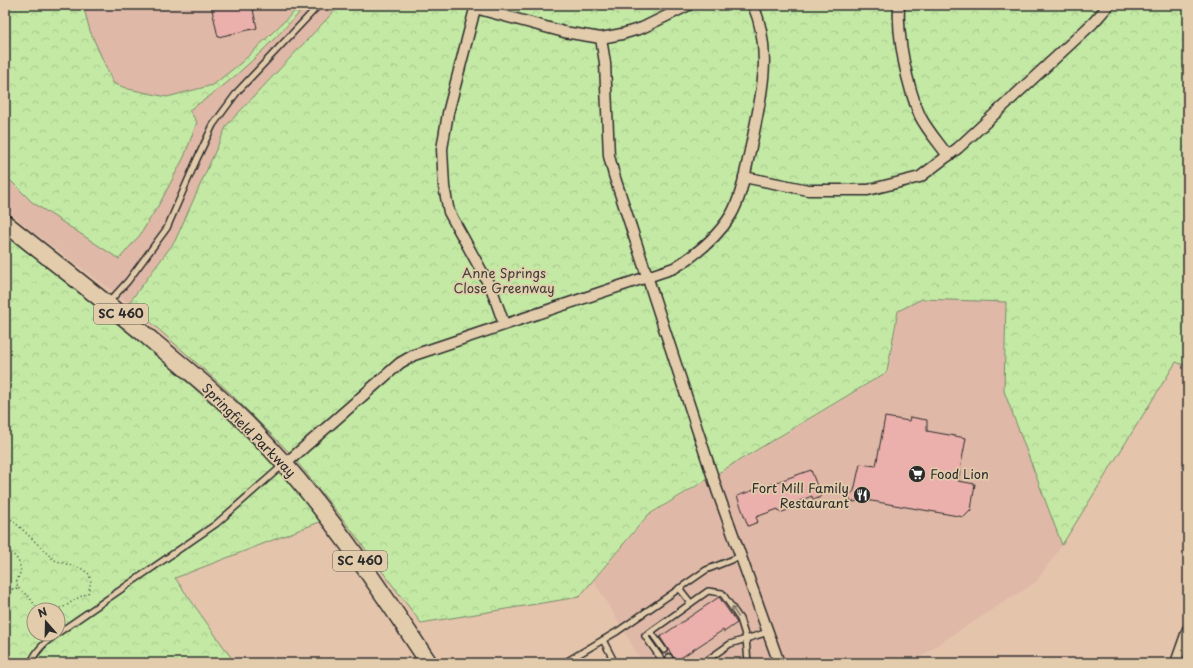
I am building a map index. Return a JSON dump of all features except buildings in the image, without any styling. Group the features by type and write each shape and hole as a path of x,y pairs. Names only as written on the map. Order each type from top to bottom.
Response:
{"main road":[{"name":"Springfield Parkway","path":"5,223 107,303 197,377 236,412 268,445 301,483 335,526 429,663"}],"street":[{"path":"504,324 492,290 449,212 444,187 442,149 448,113 476,7 564,32 602,38 642,28 689,5"},
{"path":"284,465 400,363 414,355 674,268 693,257 713,239 731,214 741,191 764,78 764,53 761,30 753,5"},
{"path":"899,5 898,21 908,80 920,116 948,156"},
{"path":"744,177 808,190 868,190 920,177 958,148 1093,22 1109,5"},
{"path":"602,38 606,63 609,156 618,188 717,490 779,663"},
{"path":"1176,663 1188,629"}],"lane":[{"path":"107,303 128,281 167,228 213,125 238,91 319,5"},
{"path":"66,628 216,524 284,465"},
{"path":"564,663 618,631 710,567 741,556"},
{"path":"679,588 691,603"},
{"path":"664,663 645,636 708,591 722,593 740,619 746,638 748,663"},
{"path":"651,632 664,650"},
{"path":"702,663 730,644 768,632"},
{"path":"603,640 615,663"},
{"path":"31,663 35,653 45,642"},
{"path":"669,657 672,663"}],"path":[{"path":"5,514 54,560 82,569 89,574 91,582 88,593 66,606"},
{"path":"5,547 16,557 20,565 20,576 17,583 18,588 32,602"},
{"path":"5,585 12,589 18,588"},
{"path":"5,647 14,663"}],"shaded area":[{"path":"5,5 340,5 227,125 175,241 129,303 33,232 5,208"},
{"path":"922,299 1005,302 1004,391 1062,545 1036,582 940,643 913,663 643,663 594,581 649,516 889,372 899,311"}],"green space":[{"path":"5,5 83,5 90,31 113,83 128,89 167,97 213,85 242,62 301,5 307,5 266,48 237,74 206,99 189,110 197,122 184,157 161,201 140,235 119,259 32,202 5,175"},
{"name":"Anne Springs Close Greenway","path":"340,5 1188,5 1188,367 1176,362 1062,545 1004,391 1006,302 922,299 898,311 887,372 648,515 579,597 421,623 339,514 288,451 228,391 129,303 175,241 227,125"},
{"path":"5,233 154,353 218,409 272,463 322,521 175,578 235,663 5,663"}],"place":[{"name":"Food Lion","path":"917,474"},
{"name":"Fort Mill Family Restaurant","path":"862,495"}]}
